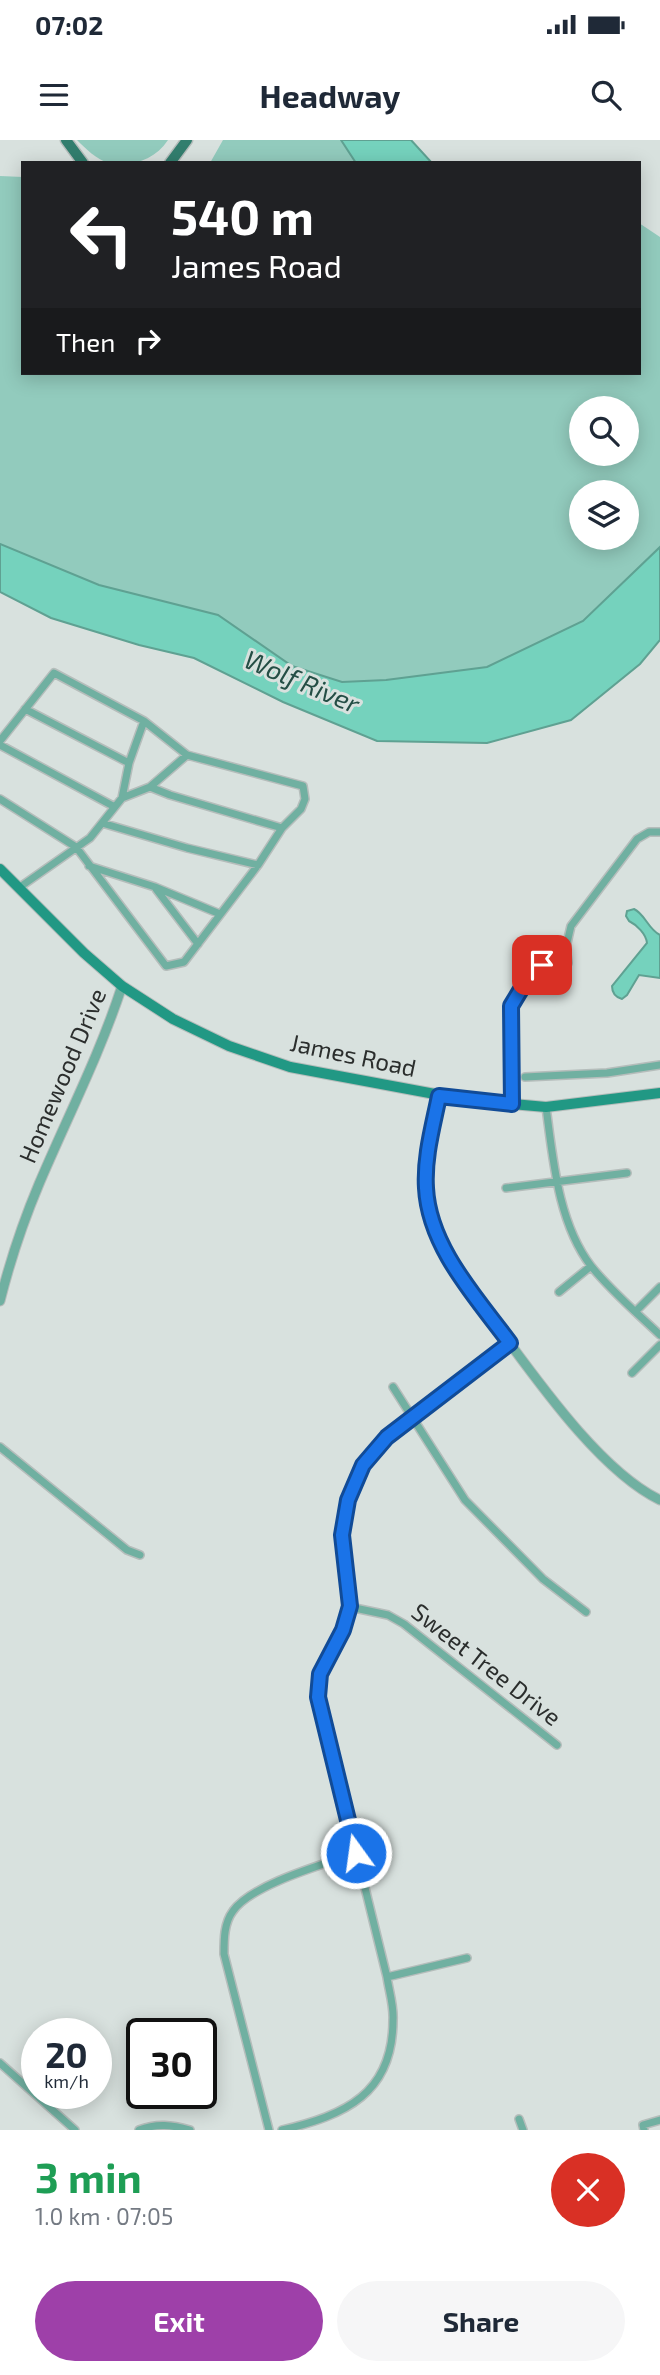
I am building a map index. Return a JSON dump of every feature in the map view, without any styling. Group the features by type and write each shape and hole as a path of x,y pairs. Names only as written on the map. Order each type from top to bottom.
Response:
{"main road":[{"path":"66,140 82,161"},
{"path":"171,161 187,140"},
{"name":"James Road","path":"0,869 84,953 122,986 173,1019 229,1046 290,1067 439,1096"},
{"path":"439,1096 545,1107 660,1093"}],"street":[{"path":"0,799 76,847 166,966 184,962 305,799 303,786 187,755 144,721 54,673 0,743 113,807"},
{"path":"25,709 129,763"},
{"path":"122,798 129,763 144,721"},
{"path":"20,887 90,838 122,798 150,787 187,755"},
{"path":"150,787 282,828"},
{"path":"102,823 258,865"},
{"path":"512,1104 511,1006 523,986 542,965 563,973 568,963 566,947 571,926 636,839 649,832 660,832"},
{"path":"89,866 155,887 220,914"},
{"path":"155,887 198,944"},
{"name":"Homewood Drive","path":"0,1301 10,1262 37,1187 110,1025 122,986"},
{"path":"525,1077 607,1073 660,1065"},
{"name":"James Road","path":"439,1096 425,1185 430,1217 440,1241 455,1267 537,1381 585,1437 622,1474 660,1500"},
{"path":"545,1107 556,1182 575,1238 591,1266 660,1335"},
{"path":"506,1188 627,1173"},
{"path":"559,1292 591,1266"},
{"path":"636,1311 660,1287"},
{"path":"282,2130 317,2122 342,2112 367,2094 383,2069 392,2044 394,2017 387,1977 318,1697 320,1674 343,1630 350,1606 342,1535 348,1500 363,1465 387,1437 510,1343"},
{"path":"632,1373 660,1345"},
{"path":"393,1387 465,1500 543,1579 586,1612"},
{"path":"0,1447 127,1550 140,1555"},
{"name":"Sweet Tree Drive","path":"350,1606 388,1615 404,1624 557,1745"},
{"path":"269,2130 224,1954 225,1932 233,1912 245,1900 283,1878 356,1853"},
{"path":"387,1977 467,1958"},
{"path":"0,2063 75,2130"},
{"path":"519,2119 523,2130"},
{"path":"644,2127 660,2120"},
{"path":"139,2130 150,2125 171,2124 190,2130"}],"shaded area":[{"path":"77,140 168,140 157,153 139,161 104,161"},
{"path":"223,140 341,140 355,161 211,161"},
{"path":"0,176 21,177 21,375 641,375 641,224 660,237 660,547 583,621 487,667 386,680 342,682 292,666 218,615 99,585 0,544"}],"water":[{"path":"341,140 411,140 430,161 355,161"},
{"name":"Wolf River","path":"0,544 99,585 218,615 292,666 342,682 386,680 487,667 583,621 660,547 660,640 640,664 571,720 487,743 377,741 283,702 194,658 139,645 51,618 0,592"},
{"path":"634,909 660,935 660,978 639,975 622,999 614,994 612,986 647,943 643,933 626,916 627,911"}],"route":[{"path":"356,1853 318,1697 320,1674 343,1630 350,1606 342,1535 348,1500 363,1465 387,1437 510,1343 455,1267 440,1241 430,1217 425,1185 439,1096 512,1104 511,1006 523,986 542,965"}]}
